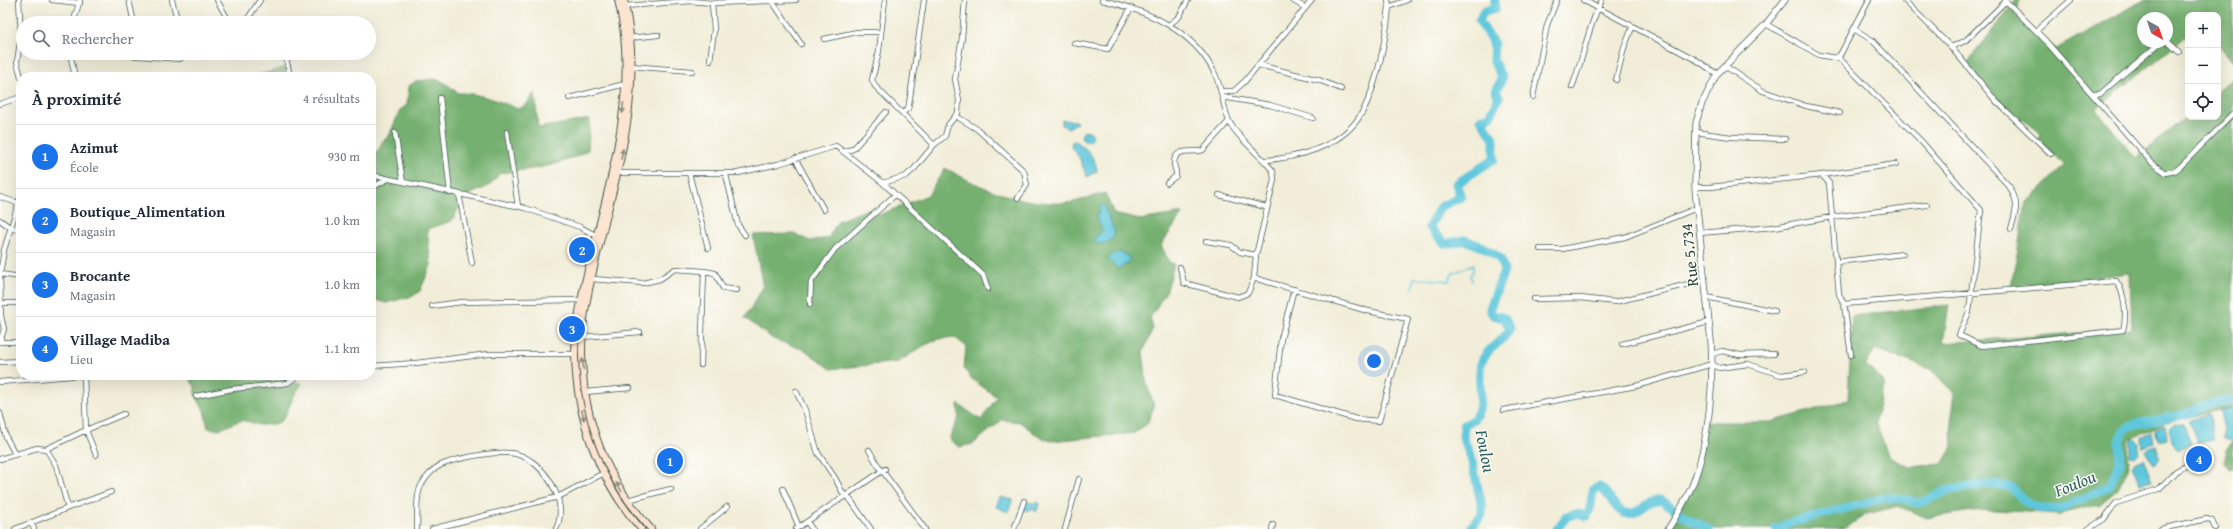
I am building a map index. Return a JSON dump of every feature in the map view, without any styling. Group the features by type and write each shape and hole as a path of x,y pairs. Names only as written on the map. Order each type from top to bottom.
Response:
{"main road":[{"path":"618,0 629,66 625,84 622,124 581,300 575,354 578,394 589,441 604,473 628,513 641,529"},
{"path":"625,3 630,38 628,125 619,173 587,300 582,351 585,392 596,439 609,470 627,500 651,529"}],"street":[{"path":"19,0 20,16"},
{"path":"52,0 80,2 75,16"},
{"path":"129,0 132,16"},
{"path":"172,0 176,16"},
{"path":"217,0 226,16"},
{"path":"250,16 260,0"},
{"path":"625,3 691,1 712,3 796,0"},
{"path":"885,0 872,80 875,86 934,145"},
{"path":"902,113 908,109 909,104 924,0"},
{"path":"884,183 906,176 934,145 945,136 948,125 956,116 960,104 955,79 962,38 966,0"},
{"path":"1102,0 1131,8 1170,24 1193,42 1202,52 1216,76 1229,122 1247,143 1265,160 1274,175 1256,255 1254,278 1248,293 1238,297 1184,282 1180,267"},
{"path":"1170,24 1178,17 1188,0"},
{"path":"1292,0 1304,8"},
{"path":"1221,91 1234,90 1259,65 1312,0"},
{"path":"1265,160 1299,156 1344,134 1355,122 1367,101 1381,55 1389,7 1388,0"},
{"path":"1389,7 1407,0"},
{"path":"1533,97 1547,25 1557,0"},
{"path":"1582,0 1632,28 1698,61 1717,74"},
{"path":"1572,87 1578,71 1589,28 1602,0"},
{"name":"Rue 5.734","path":"1669,528 1684,504 1696,477 1702,447 1712,364 1695,186 1695,132 1702,103 1717,74 1766,24 1785,0"},
{"path":"1766,24 1819,55 1832,59 1838,57 1869,0"},
{"path":"1904,0 1951,47 1996,101 2051,154"},
{"path":"1951,47 1965,41 2006,0 2036,31 2151,162 2165,173 2174,171 2180,166 2233,114"},
{"path":"2036,31 2071,0"},
{"path":"772,1 801,44"},
{"path":"710,61 714,30 712,3"},
{"path":"1074,43 1108,49 1131,8"},
{"path":"1616,80 1624,48 1632,28"},
{"path":"1854,29 1872,40 2009,186 2016,197 2017,205 2011,229"},
{"path":"824,39 857,32 881,32"},
{"path":"630,38 658,35"},
{"path":"2173,47 2178,52"},
{"path":"2092,94 2100,94 2154,48"},
{"path":"1838,57 1917,137 1981,210 1972,292 1969,312 1959,335 1982,346 2123,330 2126,322 2120,286 2116,281 1972,292 1844,304"},
{"path":"17,60 20,72"},
{"path":"71,60 74,72"},
{"path":"286,60 289,72"},
{"path":"1259,65 1319,80 1341,89"},
{"path":"629,66 692,71"},
{"path":"1725,66 1763,90 1806,106 1840,113"},
{"path":"569,98 625,84"},
{"path":"1222,97 1270,105 1313,118"},
{"path":"440,98 450,193"},
{"path":"0,104 16,99"},
{"path":"845,151 853,149 886,112"},
{"path":"956,116 977,129 1024,171 1027,185 1018,198"},
{"path":"1167,183 1176,176 1174,163 1179,153 1182,151 1203,150 1229,122"},
{"path":"507,132 518,206"},
{"path":"1695,132 1731,137 1785,139"},
{"path":"395,133 403,182"},
{"path":"619,173 708,172 726,174 750,171 836,146 845,151 884,183 895,195 983,275 988,289"},
{"path":"795,158 824,210"},
{"path":"1695,186 1710,187 1822,175 1896,164"},
{"path":"689,173 708,248"},
{"path":"726,174 738,225 745,235"},
{"path":"1822,175 1829,183 1839,294 1844,304 1851,355"},
{"path":"376,176 450,193 518,206 580,227 597,236"},
{"path":"376,185 388,179"},
{"path":"459,194 472,262"},
{"path":"810,304 811,282 835,249 895,195"},
{"path":"1220,195 1266,207"},
{"path":"0,197 16,202"},
{"path":"1700,233 1774,227 1832,217 1928,206"},
{"path":"1540,249 1562,249 1626,237 1697,208"},
{"path":"16,214 4,250 0,274 2,329 0,342 16,342"},
{"path":"0,220 11,228 16,230"},
{"path":"1206,241 1231,245 1240,252 1256,255"},
{"path":"1836,262 1903,254"},
{"path":"592,279 643,283 660,279 675,269 704,271 715,273 723,288 737,290"},
{"path":"701,365 704,271"},
{"path":"0,274 16,276"},
{"path":"1254,278 1294,289 1368,311 1408,319 1379,421 1356,419 1275,395 1281,339 1294,289"},
{"path":"1534,299 1580,298 1615,302 1705,280"},
{"path":"1706,297 1775,311"},
{"path":"432,306 462,302 581,300"},
{"path":"1,303 16,303"},
{"path":"1622,344 1709,322"},
{"path":"583,337 640,332"},
{"path":"1712,354 1722,351 1740,354 1774,354"},
{"path":"376,366 416,363 489,354 575,354"},
{"path":"0,362 16,361"},
{"path":"1503,410 1636,386 1712,364 1719,368 1748,364 1781,375 1805,372"},
{"path":"0,382 24,380"},
{"path":"84,380 86,430 96,455"},
{"path":"196,396 232,389 288,383 291,380"},
{"path":"585,392 630,388"},
{"path":"796,391 805,410 818,453 846,496 872,529"},
{"path":"0,414 6,437 15,454"},
{"path":"0,459 37,448 46,449 124,414"},
{"path":"46,449 56,465 68,508"},
{"path":"869,450 925,529"},
{"path":"418,529 421,485 440,465 459,459 504,454 516,454 537,467 547,477 558,497 559,513 556,529"},
{"path":"2088,529 2104,518 2116,504 2160,488 2176,471 2186,466"},
{"path":"783,489 798,528 884,471"},
{"path":"432,529 558,497 604,473"},
{"path":"1065,529 1079,480"},
{"path":"627,500 671,489"},
{"path":"15,529 111,492"},
{"path":"1014,529 1024,501"},
{"path":"700,529 727,507"},
{"path":"2160,529 2207,519 2212,521 2215,528"},
{"path":"807,522 812,529"},
{"path":"31,523 34,529"}],"green space":[{"path":"2016,0 2020,0 2015,15 2056,49 2144,0 2233,1 2233,62 2221,48 2221,12 2185,12 2185,36 2173,46 2173,12 2137,12 2137,48 2171,48 2096,109 2136,158 2185,117 2185,120 2221,120 2221,88 2233,78 2233,407 2167,422 2128,440 2127,449 2129,460 2126,473 2118,489 2099,505 2059,514 1995,510 1971,511 1927,518 1898,506 1867,514 1843,529 1674,529 1670,526 1690,490 1707,422 1771,422 1848,400 1852,316 1949,305 1943,343 2132,329 2130,273 2011,287 2026,203 2065,165 2038,140 2041,134 1991,95 1967,63","holes":["1875,349 1930,369 1954,393 1951,416 1953,446 1942,464 1910,467 1889,457 1875,422 1884,383 1866,365"]},
{"path":"291,66 290,72 269,72"},
{"path":"435,79 444,82 458,93 480,96 518,109 526,105 535,92 538,128 590,119 588,150 556,164 500,173 489,186 464,197 452,221 427,229 431,265 420,291 413,296 386,303 376,300 376,153 379,150 382,142 389,136 400,110 407,105 409,86 416,81"},
{"path":"945,168 973,183 1018,198 1050,203 1066,203 1105,193 1114,214 1140,220 1183,213 1161,245 1169,262 1174,264 1167,290 1150,318 1153,328 1143,352 1147,385 1154,406 1147,424 1134,433 1051,441 1038,436 1020,422 1002,420 973,444 959,447 949,439 959,417 958,404 981,420 997,397 973,380 964,369 966,346 954,337 939,339 925,345 898,362 831,369 805,350 773,339 745,318 763,287 753,235 794,234 810,241 828,238 838,221 868,209 879,215 928,195"},
{"path":"190,380 294,380 302,384 293,397 282,421 274,424 261,425 242,421 221,429 208,428 204,410 195,395 195,386"},
{"path":"2233,440 2233,468 2230,468 2224,463 2227,450"}],"water":[{"path":"1062,120 1076,121 1077,123 1068,128 1062,125"},
{"path":"1087,130 1091,132 1093,136 1091,140 1087,142 1083,140 1081,136 1083,132"},
{"path":"1074,141 1083,146 1090,153 1095,162 1097,171 1087,177 1079,157 1071,147 1072,142"},
{"path":"1103,204 1114,229 1114,237 1106,243 1096,244 1094,239 1103,230 1096,218 1101,205"},
{"path":"1120,252 1129,257 1129,262 1118,269 1108,258 1112,254"},
{"path":"2233,408 2233,436 2230,441 2223,437 2224,428 2220,410"},
{"path":"2209,414 2214,440 2198,443 2188,421"},
{"path":"2175,424 2184,425 2191,443 2178,450 2174,447 2169,429"},
{"path":"2165,425 2167,438 2158,440 2155,429"},
{"path":"2152,431 2154,443 2143,447 2142,437"},
{"path":"2134,437 2139,442 2138,452 2134,457 2130,455 2130,441"},
{"path":"2156,445 2161,460 2154,465 2145,451"},
{"path":"2143,459 2152,480 2141,483 2132,466 2134,463"},
{"path":"1000,497 1013,500 1008,512 996,507"},
{"path":"1024,502 1040,503 1036,512 1033,509 1021,511"}],"waterway":[{"name":"Foulou","path":"1473,529 1472,526 1482,515 1482,506 1471,458 1463,437 1464,425 1472,421 1477,415 1480,399 1480,372 1483,358 1507,334 1510,329 1505,319 1492,314 1490,308 1504,271 1500,258 1485,248 1465,240 1445,244 1429,227 1440,207 1461,197 1456,184 1494,159 1494,139 1481,119 1490,116 1499,97 1496,91 1502,78 1493,60 1494,44 1479,21 1484,11 1495,9 1495,0"},
{"path":"1413,288 1414,278 1449,281 1452,274 1473,264 1473,272 1470,275 1472,281"},
{"name":"Foulou","path":"1776,529 1790,523 1884,498 1902,498 1916,503 1927,501 1945,491 1989,484 2011,487 2025,502 2041,509 2064,508 2109,486 2121,461 2119,441 2124,431 2131,425 2185,414 2216,402 2233,400"},
{"name":"Foulou","path":"1557,529 1567,516 1576,514 1586,516 1591,507 1594,489 1599,487 1607,494 1617,508 1627,514 1637,512 1649,503 1661,500 1692,521 1709,529"}],"place":[{"name":"Boutique_Alimentation","path":"582,250"},
{"name":"Brocante","path":"572,329"},
{"name":"Village Madiba","path":"2199,459"},
{"name":"Azimut","path":"670,461"}]}
